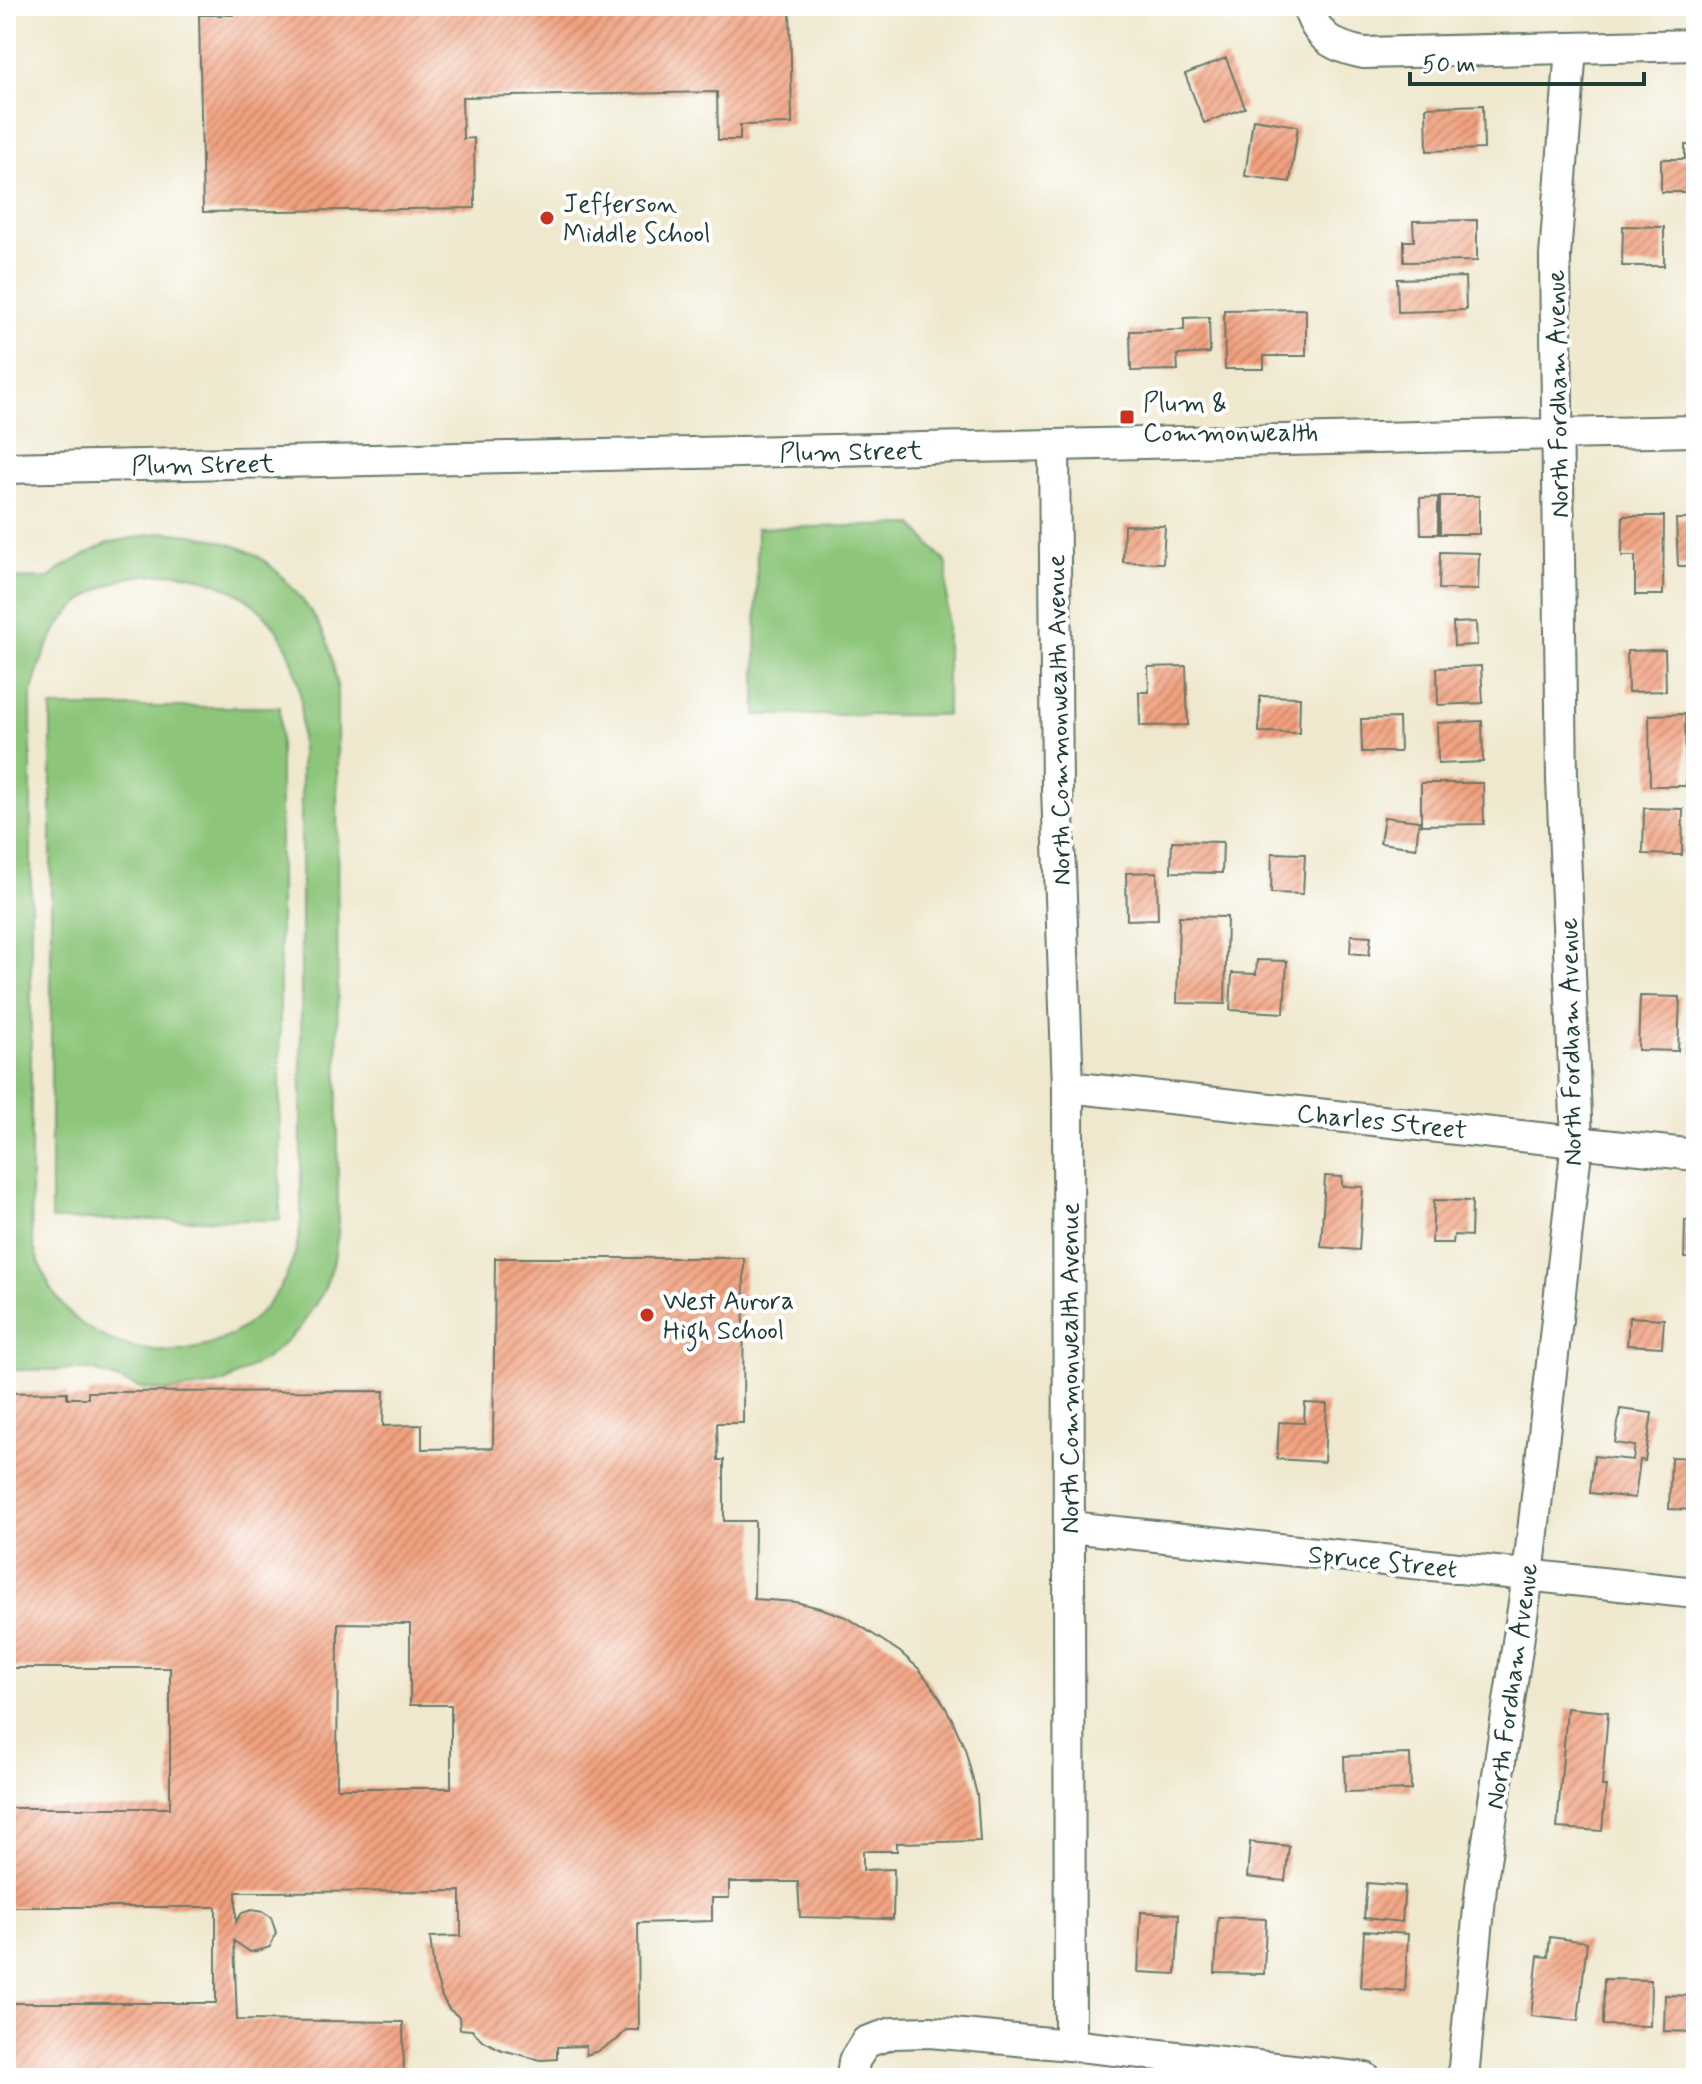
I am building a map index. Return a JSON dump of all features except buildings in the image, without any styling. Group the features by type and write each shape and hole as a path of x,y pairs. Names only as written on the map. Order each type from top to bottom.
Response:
{"street":[{"path":"1308,6 1311,22 1331,43 1364,53 1696,45"},
{"name":"North Fordham Avenue","path":"1463,2078 1481,1887 1528,1576 1577,1142 1562,779 1555,256 1571,48"},
{"name":"Plum Street","path":"6,468 1696,431"},
{"name":"North Commonwealth Avenue","path":"1054,446 1057,789 1068,1087 1070,2045"},
{"name":"Charles Street","path":"1068,1087 1696,1155"},
{"name":"Spruce Street","path":"1070,1527 1696,1593"},
{"path":"852,2078 854,2061 866,2042 893,2033 930,2032 1365,2078"}],"green space":[{"path":"913,525 947,564 947,715 756,715 757,528"},
{"path":"163,532 209,538 252,553 285,580 314,617 329,646 337,683 338,1233 333,1265 323,1292 299,1329 267,1358 223,1383 167,1391 141,1388 92,1370 6,1370 6,579 49,578 107,543","holes":["178,573 227,588 264,614 289,652 301,702 301,1219 295,1252 284,1281 266,1306 245,1326 219,1341 190,1350 159,1351 108,1338 74,1317 48,1283 33,1242 31,696 36,675 52,638 74,608 89,596 107,586 140,576"]},
{"path":"51,707 280,707 280,1220 51,1220"}],"place":[{"name":"Jefferson Middle School","path":"547,218"},
{"name":"Plum & Commonwealth","path":"1127,417"},
{"name":"West Aurora High School","path":"647,1315"}]}
